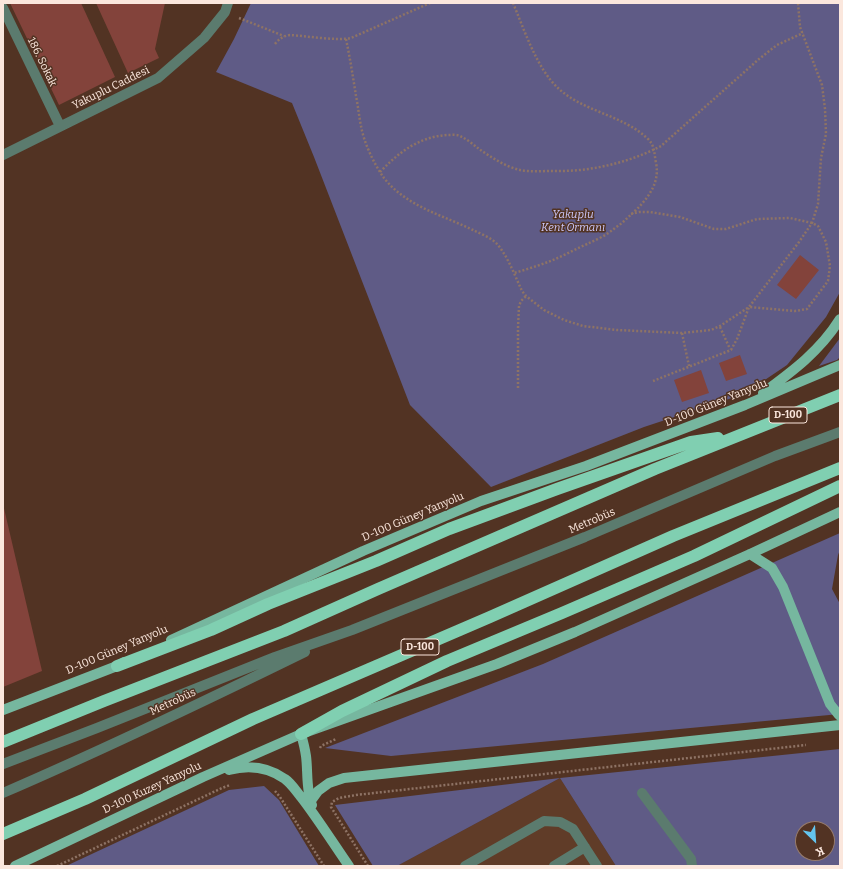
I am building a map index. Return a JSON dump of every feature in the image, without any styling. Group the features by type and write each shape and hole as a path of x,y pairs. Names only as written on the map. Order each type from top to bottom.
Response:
{"highway":[{"name":"D-100","path":"3,742 104,700 284,631 386,585 648,472 840,395"},
{"path":"116,666 211,630 268,604 449,530 550,492 691,442 737,436"},
{"name":"D-100","path":"3,834 85,799 254,719 673,536 840,468"},
{"path":"300,734 342,711 447,661 694,556 840,486"}],"main road":[{"path":"745,405 783,379 812,355 840,319"},
{"name":"D-100 Güney Yanyolu","path":"3,710 116,666 137,654 165,643 363,551 481,501 586,466 745,405 840,365"},
{"path":"750,554 840,512"},
{"path":"750,554 772,568 783,587 830,704 840,716"},
{"name":"D-100 Kuzey Yanyolu","path":"15,866 204,777 300,734 497,664 575,632 750,554"},
{"path":"310,802 318,792 329,783 344,778 840,724"},
{"path":"300,734 306,754 310,802 316,817"},
{"path":"204,777 235,768 255,767 270,770 286,779 316,817 348,866"}],"street":[{"name":"186. Sokak","path":"3,8 60,126"},
{"name":"Yakuplu Caddesi","path":"3,155 158,78 204,38 227,8"},
{"name":"Metrobüs","path":"3,764 275,657 352,630 585,537 775,456 840,432"},
{"name":"Metrobüs","path":"3,793 62,768 214,697 352,630"},
{"path":"642,794 691,859 692,866"},
{"path":"465,866 544,821 560,822 573,829 597,866"},
{"path":"554,866 585,847"}],"path":[{"path":"275,44 284,36 290,35 346,39 430,3"},
{"path":"513,3 536,57 547,76 558,88 571,98 622,122 640,132 652,142 658,170 656,183 649,196 615,229 548,262 514,273"},
{"path":"653,380 731,350 737,339 749,307 812,223 818,204 821,158 826,134 825,109 822,84 800,27 798,3"},
{"path":"227,8 284,36"},
{"path":"380,172 393,158 407,148 423,140 455,135 462,136 481,150 510,167 521,170 579,170 607,166 644,155 661,146 758,59 777,45 803,33"},
{"path":"346,39 361,127 369,151 380,172 393,188 416,205 490,238 498,245 514,273 522,291 544,310 564,320 583,326 618,330 682,333 711,330 720,326 749,307 796,311 807,309 828,281 830,266 826,242 818,226 812,223 790,218 757,219 726,229 714,229 680,217 650,212 638,212 631,214"},
{"path":"518,388 518,328 521,301 526,296"},
{"path":"720,326 731,350"},
{"path":"682,333 689,366"},
{"path":"368,866 331,807 332,802 339,798 372,793 808,745"},
{"path":"57,866 222,788 234,784"},
{"path":"271,788 280,797 324,866"}],"shaded area":[{"path":"560,778 616,866 397,866"}],"green space":[{"name":"Yakuplu Kent Ormanı","path":"251,3 839,3 840,292 826,317 787,365 744,394 644,427 491,487 410,405 292,103 216,72"},
{"path":"840,338 840,357 837,360 819,366"},
{"path":"840,533 840,550 832,589 840,604 840,714 391,756 325,748 543,664"},
{"path":"840,749 840,866 616,866 560,778"},
{"path":"560,778 397,866 373,866 335,805"},
{"path":"264,786 279,800 319,866 66,866 229,790"}],"building":[{"path":"10,3 81,3 115,77 59,105"},
{"path":"96,3 165,3 155,49 159,58 128,73"},
{"path":"800,255 819,270 796,299 777,285"},
{"path":"740,355 747,374 726,381 719,363"},
{"path":"701,370 709,393 682,402 674,380"},
{"path":"3,504 42,671 3,687"}]}
